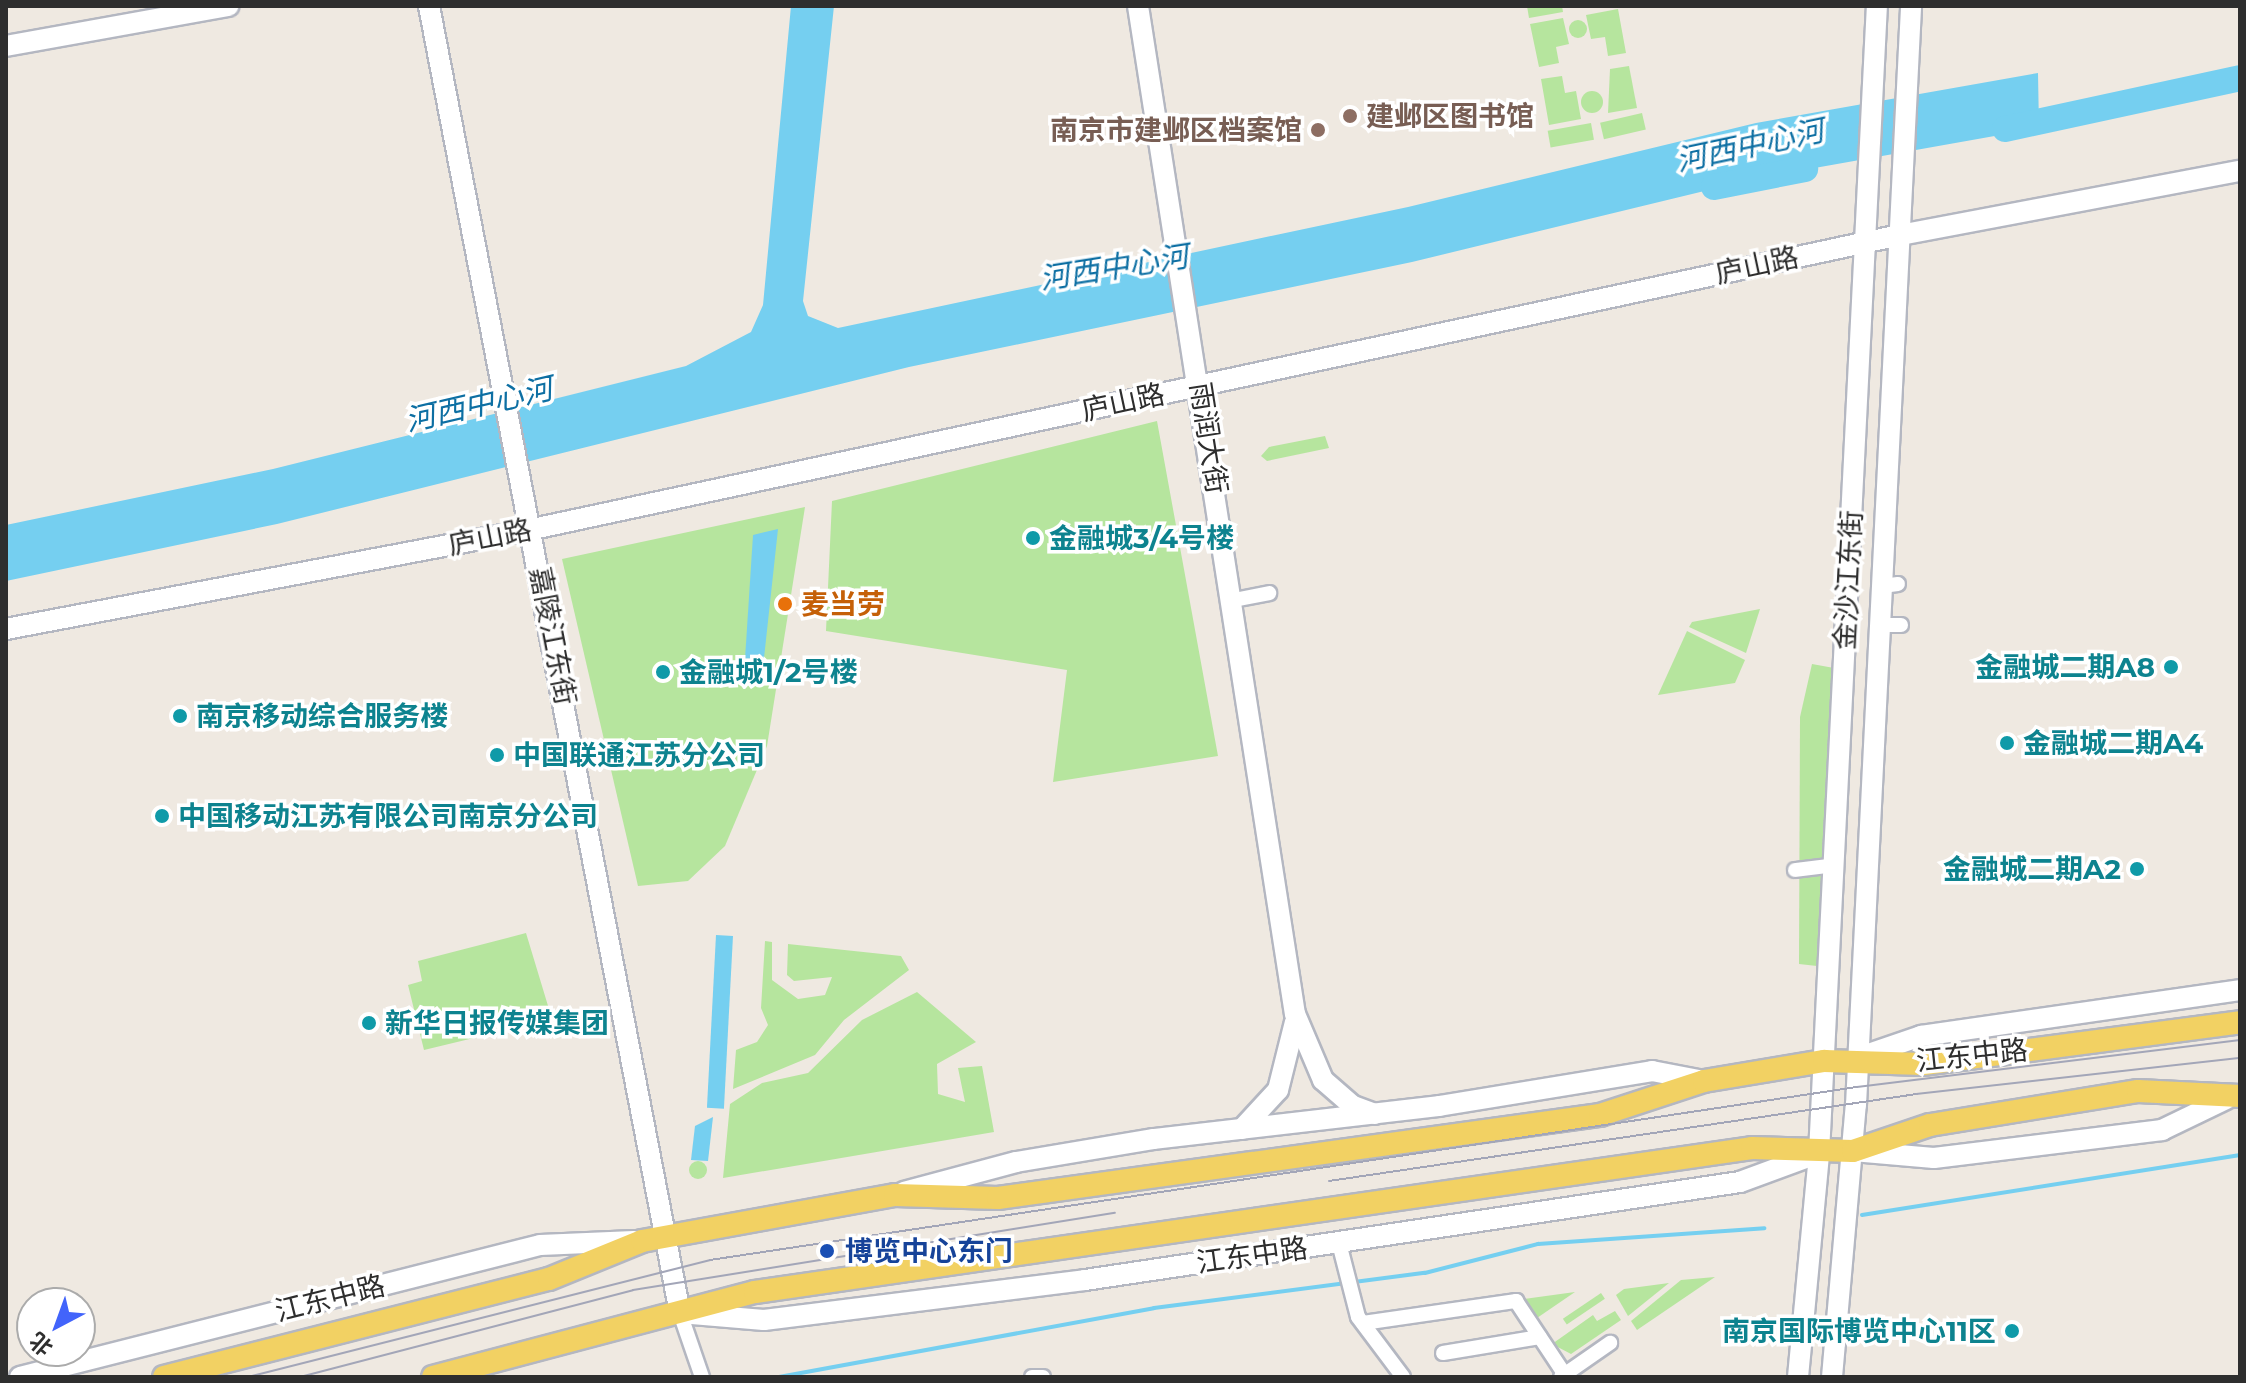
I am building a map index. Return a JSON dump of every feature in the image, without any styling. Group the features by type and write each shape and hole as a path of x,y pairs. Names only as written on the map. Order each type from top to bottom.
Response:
{"main road":[{"name":"江东中路","path":"164,1377 549,1279 642,1241 895,1195 998,1198 1600,1115 1704,1081 1824,1061 1857,1058 1923,1064 2240,1022"},
{"name":"江东中路","path":"433,1377 755,1292 1210,1223 1752,1148 1819,1153 1853,1151 1930,1125 2138,1091 2233,1098"}],"street":[{"path":"6,46 228,6"},
{"name":"嘉陵江东街","path":"429,6 522,464 680,1313"},
{"name":"雨润大街","path":"1138,6 1201,385 1295,1014"},
{"name":"金沙江东街","path":"1798,1377 1819,1153 1877,6"},
{"name":"金沙江东街","path":"1832,1377 1853,1151 1879,625 1890,585 1900,235 1911,6"},
{"name":"庐山路","path":"6,629 533,529 1864,242 2240,171"},
{"path":"1234,600 1269,593"},
{"path":"1879,625 1901,625"},
{"path":"1795,870 1834,865"},
{"path":"1857,1058 1921,1036 2240,990"},
{"path":"1295,1014 1323,1080 1353,1106 1375,1114"},
{"path":"1242,1129 1278,1090 1295,1014"},
{"name":"江东中路","path":"895,1195 1016,1162 1242,1129 1375,1114 1652,1071 1704,1081"},
{"name":"江东中路","path":"1853,1151 1934,1158 2162,1130 2233,1098"},
{"name":"江东中路","path":"680,1313 764,1320 1339,1243 1740,1182 1819,1153"},
{"name":"江东中路","path":"20,1377 540,1245 642,1241"},
{"path":"1339,1243 1363,1323 1403,1377"},
{"path":"1363,1323 1516,1301 1563,1376 1610,1343"},
{"path":"680,1313 702,1377"},
{"path":"1443,1353 1540,1337"},
{"path":"1032,1377 1043,1377"}],"green space":[{"path":"1527,6 1562,6 1563,12 1529,18"},
{"path":"1618,9 1626,53 1608,56 1605,37 1591,39 1586,15"},
{"path":"1563,18 1569,44 1556,47 1559,63 1539,67 1530,24"},
{"path":"1574,20 1582,20 1587,29 1585,36 1574,38 1569,33 1569,25"},
{"path":"1629,66 1637,108 1608,113 1610,69"},
{"path":"1562,76 1565,93 1576,91 1581,119 1549,125 1541,79"},
{"path":"1592,91 1600,94 1603,102 1600,110 1592,113 1584,110 1581,102 1584,94"},
{"path":"1642,113 1646,130 1604,139 1600,123"},
{"path":"1591,123 1594,140 1551,147 1548,131"},
{"path":"1157,421 1218,756 1053,782 1067,670 826,631 832,501"},
{"path":"1325,436 1329,448 1267,461 1261,456 1269,447"},
{"path":"805,507 767,746 725,846 688,881 638,886 562,559"},
{"path":"1760,609 1746,653 1689,627 1692,622"},
{"path":"1687,631 1745,660 1735,683 1658,695"},
{"path":"1812,664 1834,668 1817,966 1799,964 1800,717"},
{"path":"526,933 552,1019 424,1050 408,985 422,981 418,961"},
{"path":"765,941 772,942 772,980 798,999 825,995 832,977 794,981 787,975 788,944 901,956 909,970 844,1020 815,1055 733,1089 736,1050 757,1042 768,1025 761,1008"},
{"path":"917,992 976,1042 937,1064 938,1094 965,1102 958,1068 982,1066 994,1132 723,1178 730,1104 762,1083 808,1073 862,1020"},
{"path":"698,1161 707,1170 698,1179 689,1170"},
{"path":"1715,1277 1637,1330 1631,1321 1681,1280"},
{"path":"1669,1283 1628,1316 1616,1295 1624,1289"},
{"path":"1575,1292 1537,1318 1524,1299"},
{"path":"1601,1293 1605,1299 1567,1325 1563,1319"},
{"path":"1615,1311 1621,1320 1571,1354 1552,1344 1593,1315 1597,1321"}],"water":[{"path":"791,6 834,6 803,301 808,316 838,328 1408,207 1756,123 2038,73 2039,128 1758,178 1412,262 909,367 277,524 6,581 6,525 273,469 686,366 751,332 763,305"},
{"path":"778,529 764,658 745,659 753,535"},
{"path":"716,935 733,936 724,1109 707,1108"},
{"path":"713,1117 708,1161 691,1160 695,1126"}],"waterway":[{"name":"河西中心河","path":"2005,129 2240,78"},
{"name":"河西中心河","path":"1714,187 1805,169"},
{"path":"1862,1215 2240,1155"},
{"path":"779,1377 1154,1308 1425,1273 1538,1244 1764,1228"}],"tram line":[{"path":"248,1377 710,1260 1857,1087 2240,1040"},
{"path":"1329,1181 1917,1094 2240,1058"},
{"path":"300,1377 633,1290 1115,1213"}],"place":[{"name":"建邺区图书馆","path":"1350,116"},
{"name":"南京市建邺区档案馆","path":"1318,130"},
{"name":"金融城3/4号楼","path":"1033,538"},
{"name":"麦当劳","path":"785,604"},
{"name":"金融城二期A8","path":"2171,667"},
{"name":"金融城1/2号楼","path":"663,672"},
{"name":"南京移动综合服务楼","path":"180,716"},
{"name":"金融城二期A4","path":"2007,743"},
{"name":"中国联通江苏分公司","path":"497,755"},
{"name":"中国移动江苏有限公司南京分公司","path":"162,816"},
{"name":"金融城二期A2","path":"2137,869"},
{"name":"新华日报传媒集团","path":"369,1023"},
{"name":"博览中心东门","path":"827,1251"},
{"name":"南京国际博览中心11区","path":"2012,1331"}]}
